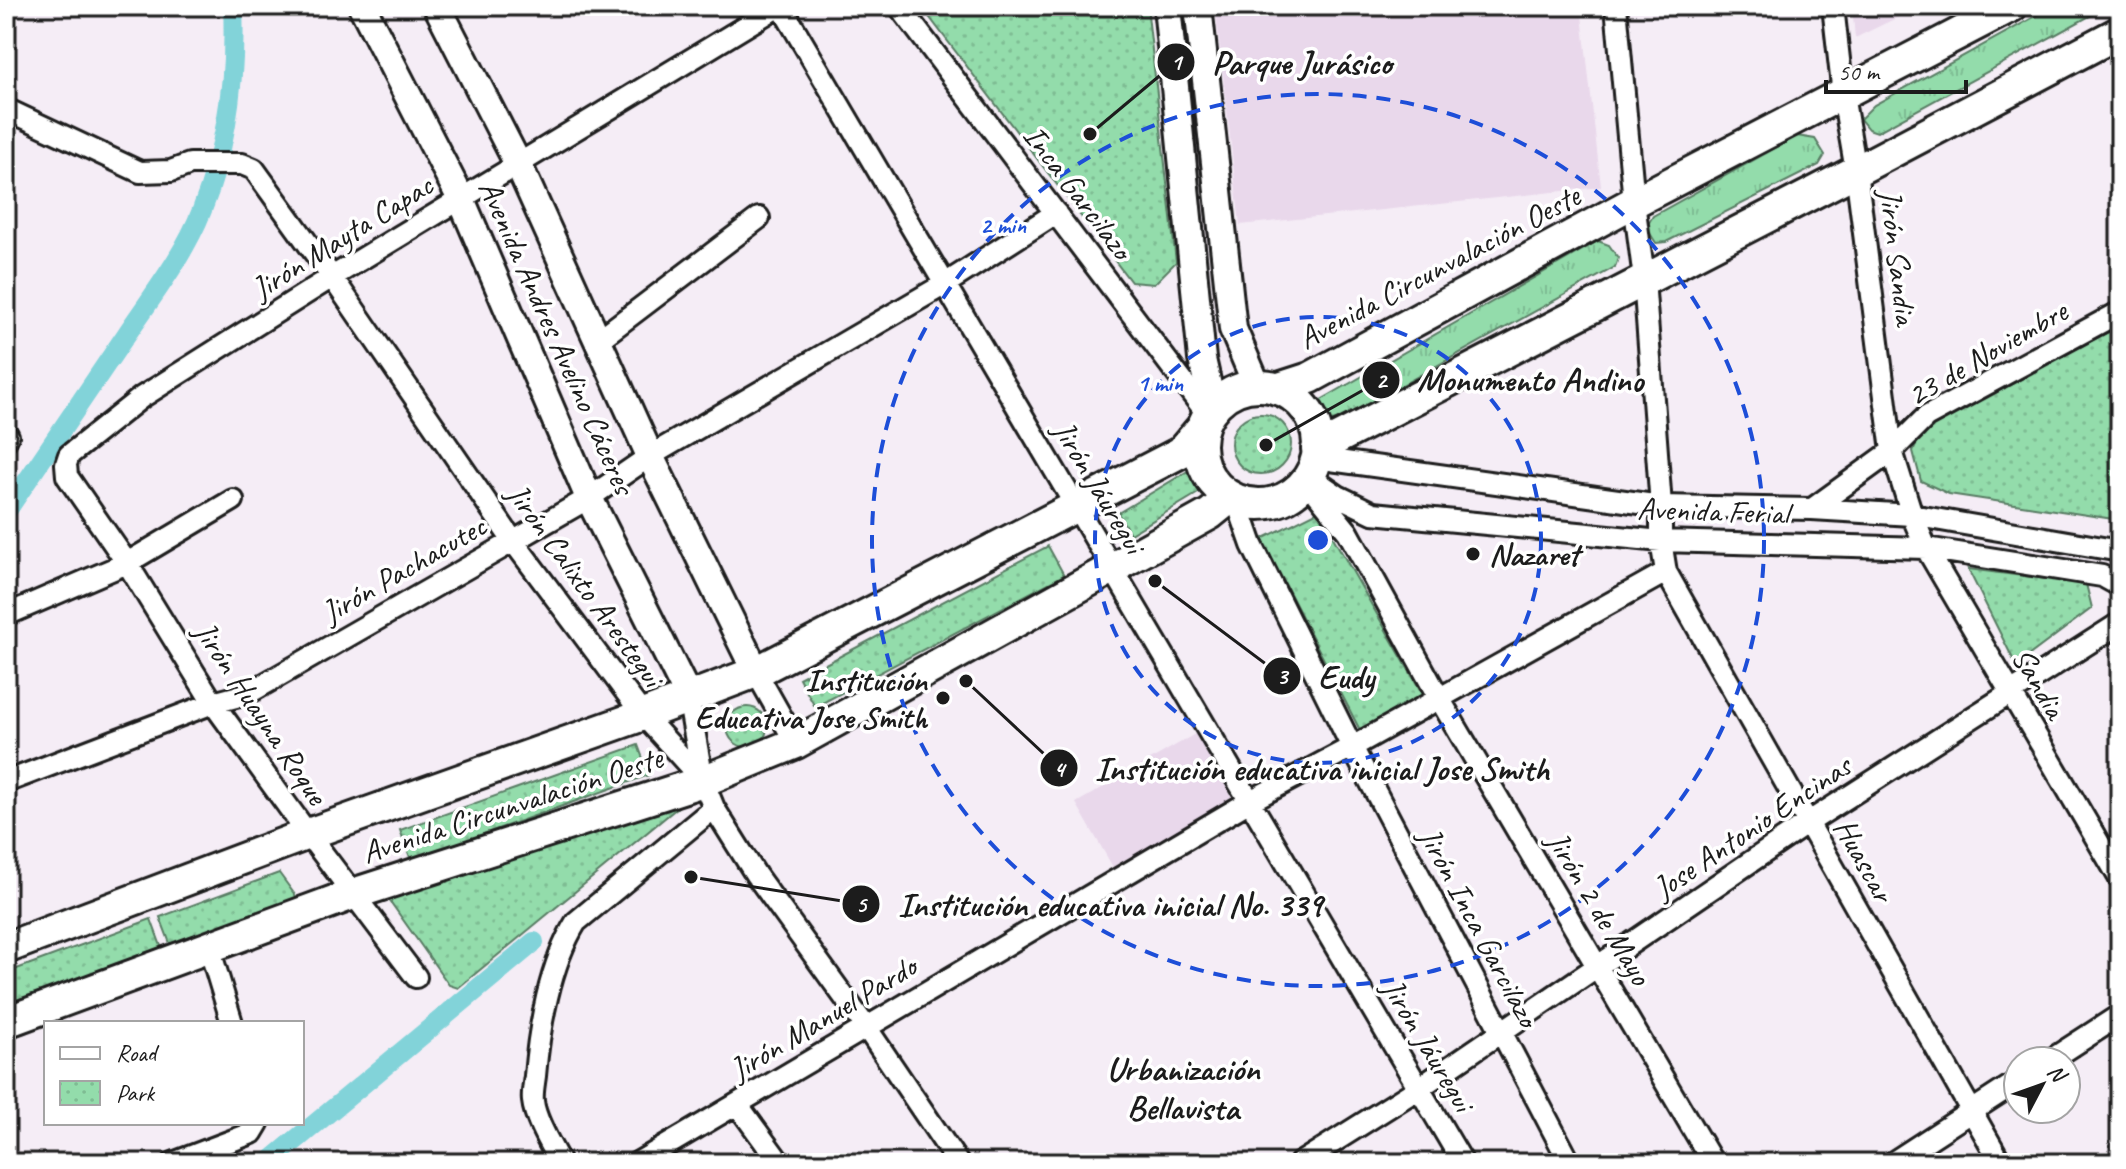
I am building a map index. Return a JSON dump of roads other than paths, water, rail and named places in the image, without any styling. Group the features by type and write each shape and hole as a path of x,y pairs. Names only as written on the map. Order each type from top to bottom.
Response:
{"highway":[{"name":"Avenida Circunvalación Oeste","path":"1266,388 1310,378 1634,202 2012,6"},
{"path":"1312,466 1315,430 1307,412 1293,398 1266,388 1228,395 1208,416 1200,438 1203,463 1215,485 1233,498 1261,504 1287,498 1312,466 1644,279 2120,32"},
{"name":"Avenida Circunvalación Oeste","path":"6,948 308,834 756,672 1181,452 1208,416"},
{"name":"Avenida Circunvalación Oeste","path":"6,1022 353,894 708,794 1210,514 1233,498"}],"main road":[{"name":"Avenida Andres Avelino Cáceres","path":"362,6 461,199 589,498 688,696"},
{"name":"Avenida Andres Avelino Cáceres","path":"437,6 518,164 650,456 756,672"},
{"path":"1167,6 1208,416"},
{"path":"1198,6 1233,329 1266,388"}],"street":[{"name":"Jirón Mayta Capac","path":"67,476 69,455 142,397 332,277 780,6"},
{"name":"Jirón Jáuregui","path":"780,6 1463,1163"},
{"name":"Inca Garcilazo","path":"899,6 1208,416"},
{"name":"Huascar","path":"1616,6 1644,279 1661,541 1666,572 2001,1163"},
{"name":"Jirón Sandia","path":"1833,6 1892,451 1912,515"},
{"name":"Jirón Calixto Arestegui","path":"6,109 140,172 171,171 190,164 242,164 254,169 513,541 643,715 708,794 756,875 866,1027 958,1163"},
{"name":"Jirón Pachacutec","path":"6,782 213,703 247,694 589,498 650,456 945,284 1056,213"},
{"path":"597,341 759,218"},
{"name":"23 de Noviembre","path":"1812,509 1892,451 1926,417 2120,312"},
{"name":"Avenida Ferial","path":"1312,466 1661,506 1812,509 1912,515 2120,551"},
{"name":"Avenida Ferial","path":"1312,466 1338,496 1373,513 1661,541 1926,548 2102,576 2120,586"},
{"name":"Jirón 2 de Mayo","path":"1312,466 1439,698 1713,1163"},
{"name":"Jirón Huayna Roque","path":"67,476 127,563 213,703 416,977"},
{"name":"Jirón Inca Garcilazo","path":"1233,498 1252,545 1352,747 1570,1163"},
{"path":"6,615 127,563 233,500"},
{"name":"Sandia","path":"1912,515 1926,548 2120,879"},
{"name":"Jirón Manuel Pardo","path":"637,1163 1250,801 1666,572"},
{"name":"Jose Antonio Encinas","path":"1300,1163 1419,1088 1809,822 2120,623"},
{"path":"756,672 796,743"},
{"path":"560,1163 543,1131 533,1102 541,1023 553,976 566,938 576,922 708,794 688,696"},
{"path":"209,947 231,1021"},
{"path":"2074,1045 2120,1015"},
{"path":"1892,1163 2002,1092"},
{"path":"737,1104 780,1163"},
{"path":"173,1163 252,1133 257,1125"}],"waterway":[{"path":"6,512 168,274 195,226 211,185 224,135 233,58 233,6"},
{"path":"268,1163 534,942"}],"place":[{"name":"Parque Jurásico","path":"1090,134"},
{"name":"Monumento Andino","path":"1266,445"},
{"name":"Nazaret","path":"1473,554"},
{"name":"Eudy","path":"1155,581"},
{"name":"Institución educativa inicial Jose Smith","path":"966,681"},
{"name":"Institución Educativa Jose Smith","path":"943,698"},
{"name":"Institución educativa inicial No. 339","path":"691,877"}],"district":[{"name":"Urbanización Bellavista","path":"1183,1088"}]}
